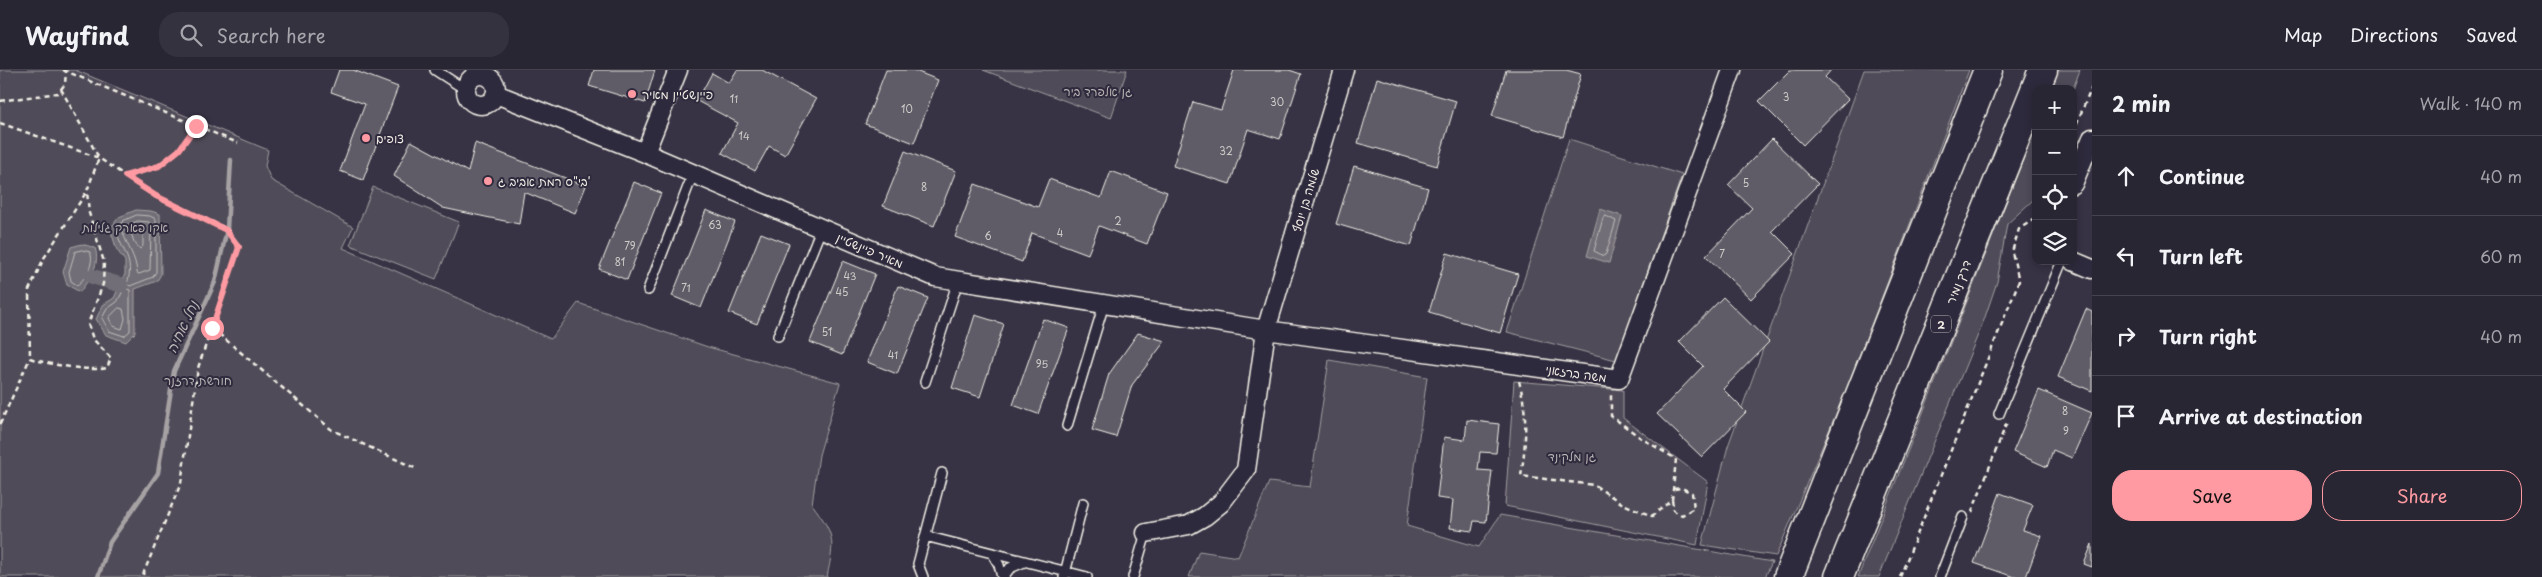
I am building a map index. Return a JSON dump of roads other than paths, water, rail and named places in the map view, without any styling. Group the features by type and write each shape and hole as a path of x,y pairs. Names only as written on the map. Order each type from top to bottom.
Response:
{"highway":[{"path":"1788,577 1988,70"},
{"name":"דרך נמיר","path":"1839,577 2043,70"}],"street":[{"path":"645,153 678,70"},
{"name":"שלמה בן יוסף","path":"1146,533 1189,525 1205,516 1221,503 1246,470 1266,330 1344,70"},
{"name":"משה ברזאני","path":"1266,330 1619,379 1732,70"},
{"path":"478,72 494,81 496,94 490,102 481,105 472,102 466,90 469,81 478,72"},
{"name":"מאיר פיינשטיין","path":"496,94 645,153 935,278 1266,330"},
{"path":"2077,175 2092,138"},
{"path":"2077,263 2092,269"}],"lane":[{"path":"435,70 466,90"},
{"path":"648,290 693,174"},
{"path":"778,336 821,228"},
{"path":"1999,414 2060,265"},
{"path":"925,382 958,281"},
{"path":"1068,426 1104,304"},
{"path":"923,577 918,564 942,473"},
{"path":"1065,574 1083,503"},
{"path":"1940,577 1963,516"},
{"path":"1132,577 1146,533"},
{"path":"926,536 1025,561 1065,574 1087,577"},
{"path":"992,553 999,565 1002,577"},
{"path":"1002,577 1010,568 1025,561"}],"water":[{"path":"1600,209 1622,216 1609,263 1587,256"},
{"path":"136,210 160,214 161,274 157,281 135,289 135,333 126,342 106,335 96,319 103,305 114,298 125,274 125,261 117,250 110,229 119,217"},
{"path":"82,244 95,248 96,260 93,272 80,292 67,285 63,272 71,247"}],"waterway":[{"name":"נחל אחיה","path":"98,577 110,542 158,473 174,371 215,282 227,229 231,160"},
{"path":"91,276 121,285"}],"place":[{"name":"פיינשטיין מאיר","path":"632,94"},
{"name":"צופים","path":"366,138"},
{"name":"בי\"ס רמת אביב ג'","path":"488,181"}],"park label":[{"name":"גן אלפרד ביר","path":"1098,91"},
{"name":"אקו פארק גלילות","path":"125,227"},
{"name":"חורשת דרזנר","path":"198,380"},
{"name":"גן מלקינד","path":"1572,456"}]}
